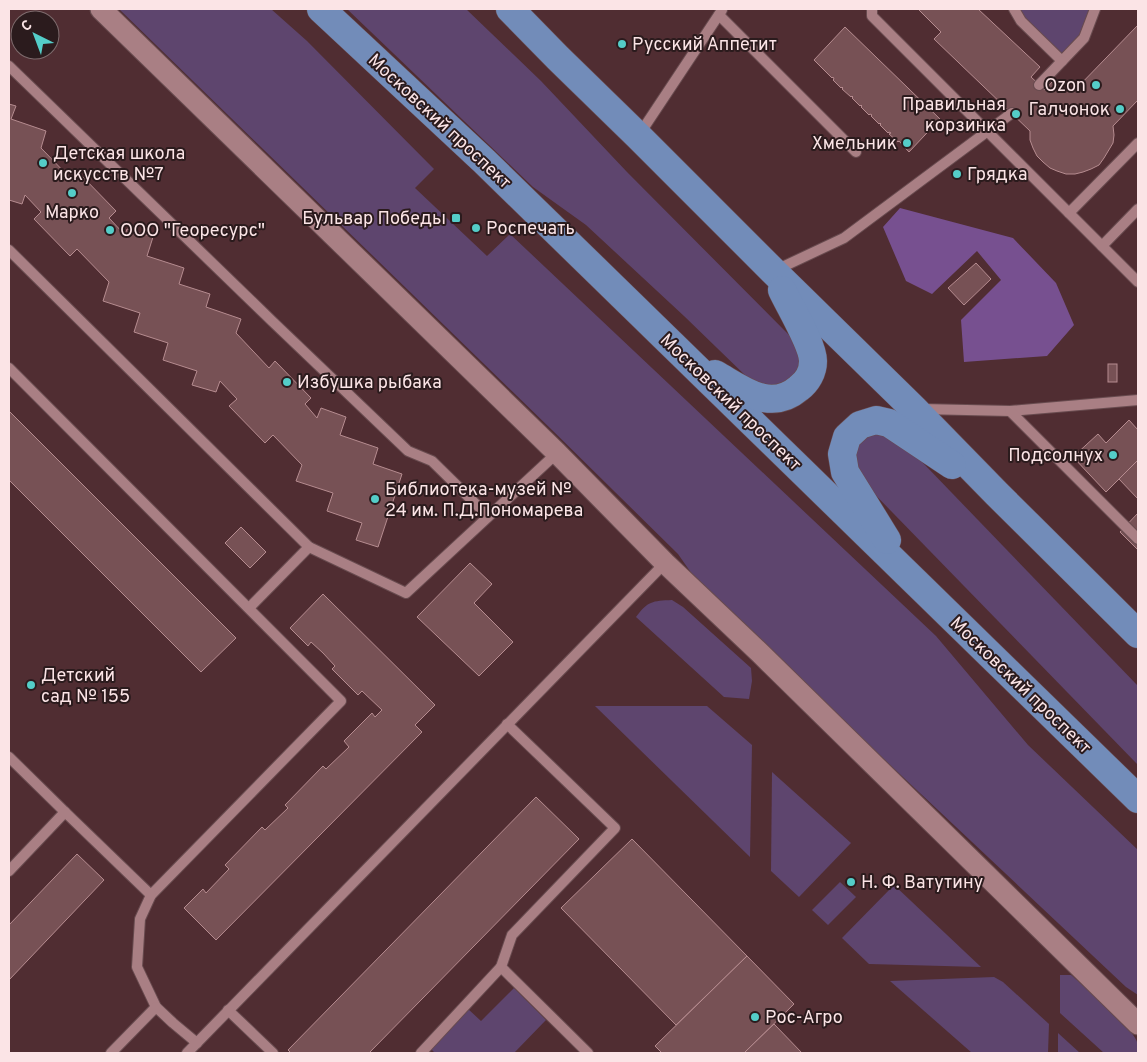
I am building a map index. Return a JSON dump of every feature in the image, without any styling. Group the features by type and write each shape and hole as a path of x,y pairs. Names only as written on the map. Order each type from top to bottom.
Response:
{"main road":[{"name":"Московский проспект","path":"321,9 484,162 1138,798"},
{"path":"510,9 772,272 914,409 1138,634"},
{"path":"683,356 754,395 768,399 792,394 803,385 811,374 813,361 808,343 772,272"},
{"path":"909,576 845,472 842,454 847,437 860,425 876,420 889,423 998,494"}],"street":[{"path":"101,9 557,453 665,563 761,654 1138,1024"}],"lane":[{"path":"872,9 872,16 1138,282"},
{"path":"1014,9 1021,21 1062,61"},
{"path":"1039,85 1084,38 1095,9"},
{"path":"638,136 721,12 856,152"},
{"path":"9,66 408,451 432,461 488,516"},
{"path":"772,272 844,238 1012,113"},
{"path":"1069,213 1138,143"},
{"path":"1102,246 1138,209"},
{"path":"9,250 309,547 406,593 557,453"},
{"path":"9,368 341,701 151,895 140,919 137,967 156,1007 196,1043"},
{"path":"914,409 1010,411 1138,400"},
{"path":"1010,411 1138,539"},
{"path":"248,608 309,547"},
{"path":"186,1053 665,563"},
{"path":"421,1053 501,967 512,935 615,828 507,724"},
{"path":"9,757 151,895"},
{"path":"9,871 65,812"},
{"path":"501,967 588,1053"},
{"path":"111,1053 156,1007"},
{"path":"228,1010 273,1053"}],"shaded area":[{"path":"119,9 271,9 307,41 434,169 415,188 487,256 510,234 936,636 1028,745 1138,850 1138,995 1126,987 701,587 678,554"},
{"path":"347,9 466,9 541,81 627,172 790,336 799,349 802,360 796,378 776,389 749,379 586,225 533,187"},
{"path":"1014,9 1095,9 1084,38 1062,61"},
{"path":"900,208 1013,238 1056,283 1074,325 1047,356 964,362 961,320 1001,280 977,251 932,294 906,281 883,227"},
{"path":"874,433 899,438 1138,686 1138,765 857,476 855,448"},
{"path":"672,600 683,607 751,668 752,681 749,699 724,697 636,617 651,603"},
{"path":"595,706 707,706 752,745 750,857"},
{"path":"772,772 851,843 799,897 771,871"},
{"path":"840,882 856,897 828,925 812,910"},
{"path":"894,885 981,967 869,964 842,938"},
{"path":"1060,975 1071,975 1119,1019 1135,1038 1138,1053 1104,1053 1060,1013"},
{"path":"994,977 1003,982 1049,1024 1048,1053 972,1053 890,981"},
{"path":"514,988 546,1020 514,1053 435,1053 429,1047 467,1008 481,1021"},
{"path":"1058,1033 1080,1053 1058,1053"}],"building":[{"path":"918,9 978,9 1040,67 1031,77 1045,90 1052,82 1062,91 1075,90 1138,25 1138,100 1113,126 1113,143 1099,165 1083,172 1066,174 1050,168 1043,162 1033,148 1030,140 1030,131 934,39 941,32"},
{"path":"845,27 940,119 909,152 814,60"},
{"path":"9,104 16,106 11,119 46,131 41,148 73,181 80,174 116,211 109,218 125,235 127,229 153,237 147,256 184,268 179,284 210,294 206,307 241,319 236,333 269,368 275,361 311,398 305,404 317,418 321,408 346,417 340,435 378,448 373,464 402,474 378,547 356,540 362,523 327,511 333,493 296,481 302,465 273,435 265,443 229,406 237,399 220,381 216,392 192,385 197,371 163,360 168,343 134,332 140,313 103,301 109,282 77,249 70,256 34,219 41,212 25,195 22,204 9,200"},
{"path":"976,263 991,279 964,305 948,288"},
{"path":"1108,364 1117,364 1117,382 1108,382"},
{"path":"9,411 236,638 201,672 9,480"},
{"path":"1129,420 1138,430 1138,460 1106,492 1073,457 1098,434 1106,443"},
{"path":"1138,460 1138,499 1119,479"},
{"path":"1138,513 1138,550 1120,532"},
{"path":"241,527 266,552 250,568 225,543"},
{"path":"470,563 492,584 474,603 513,642 479,676 417,617"},
{"path":"323,594 435,705 415,725 422,732 216,940 184,908 203,889 206,893 229,869 225,865 262,827 265,830 288,808 285,805 323,766 326,769 349,747 344,741 372,713 375,717 382,710 362,691 358,695 332,669 335,666 323,653 311,642 308,646 290,628"},
{"path":"536,797 579,839 369,1053 291,1053 288,1050"},
{"path":"632,839 747,956 676,1025 561,908"},
{"path":"77,854 104,880 9,980 9,925"},
{"path":"747,956 794,1004 744,1053 662,1053 655,1046"},
{"path":"774,1024 802,1053 744,1053"}],"place":[{"name":"Русский Аппетит","path":"622,44"},
{"name":"Ozon","path":"1096,85"},
{"name":"Галчонок","path":"1120,109"},
{"name":"Правильная корзинка","path":"1016,114"},
{"name":"Хмельник","path":"907,143"},
{"name":"Детская школа искусств №7","path":"43,163"},
{"name":"Грядка","path":"957,174"},
{"name":"Марко","path":"72,193"},
{"name":"Бульвар Победы","path":"456,218"},
{"name":"Роспечать","path":"476,228"},
{"name":"ООО \"Георесурс\"","path":"110,230"},
{"name":"Избушка рыбака","path":"287,382"},
{"name":"Подсолнух","path":"1113,455"},
{"name":"Библиотека-музей № 24 им. П.Д.Пономарева","path":"375,499"},
{"name":"Детский сад № 155","path":"31,685"},
{"name":"Н. Ф. Ватутину","path":"851,882"},
{"name":"Рос-Агро","path":"755,1017"}]}
